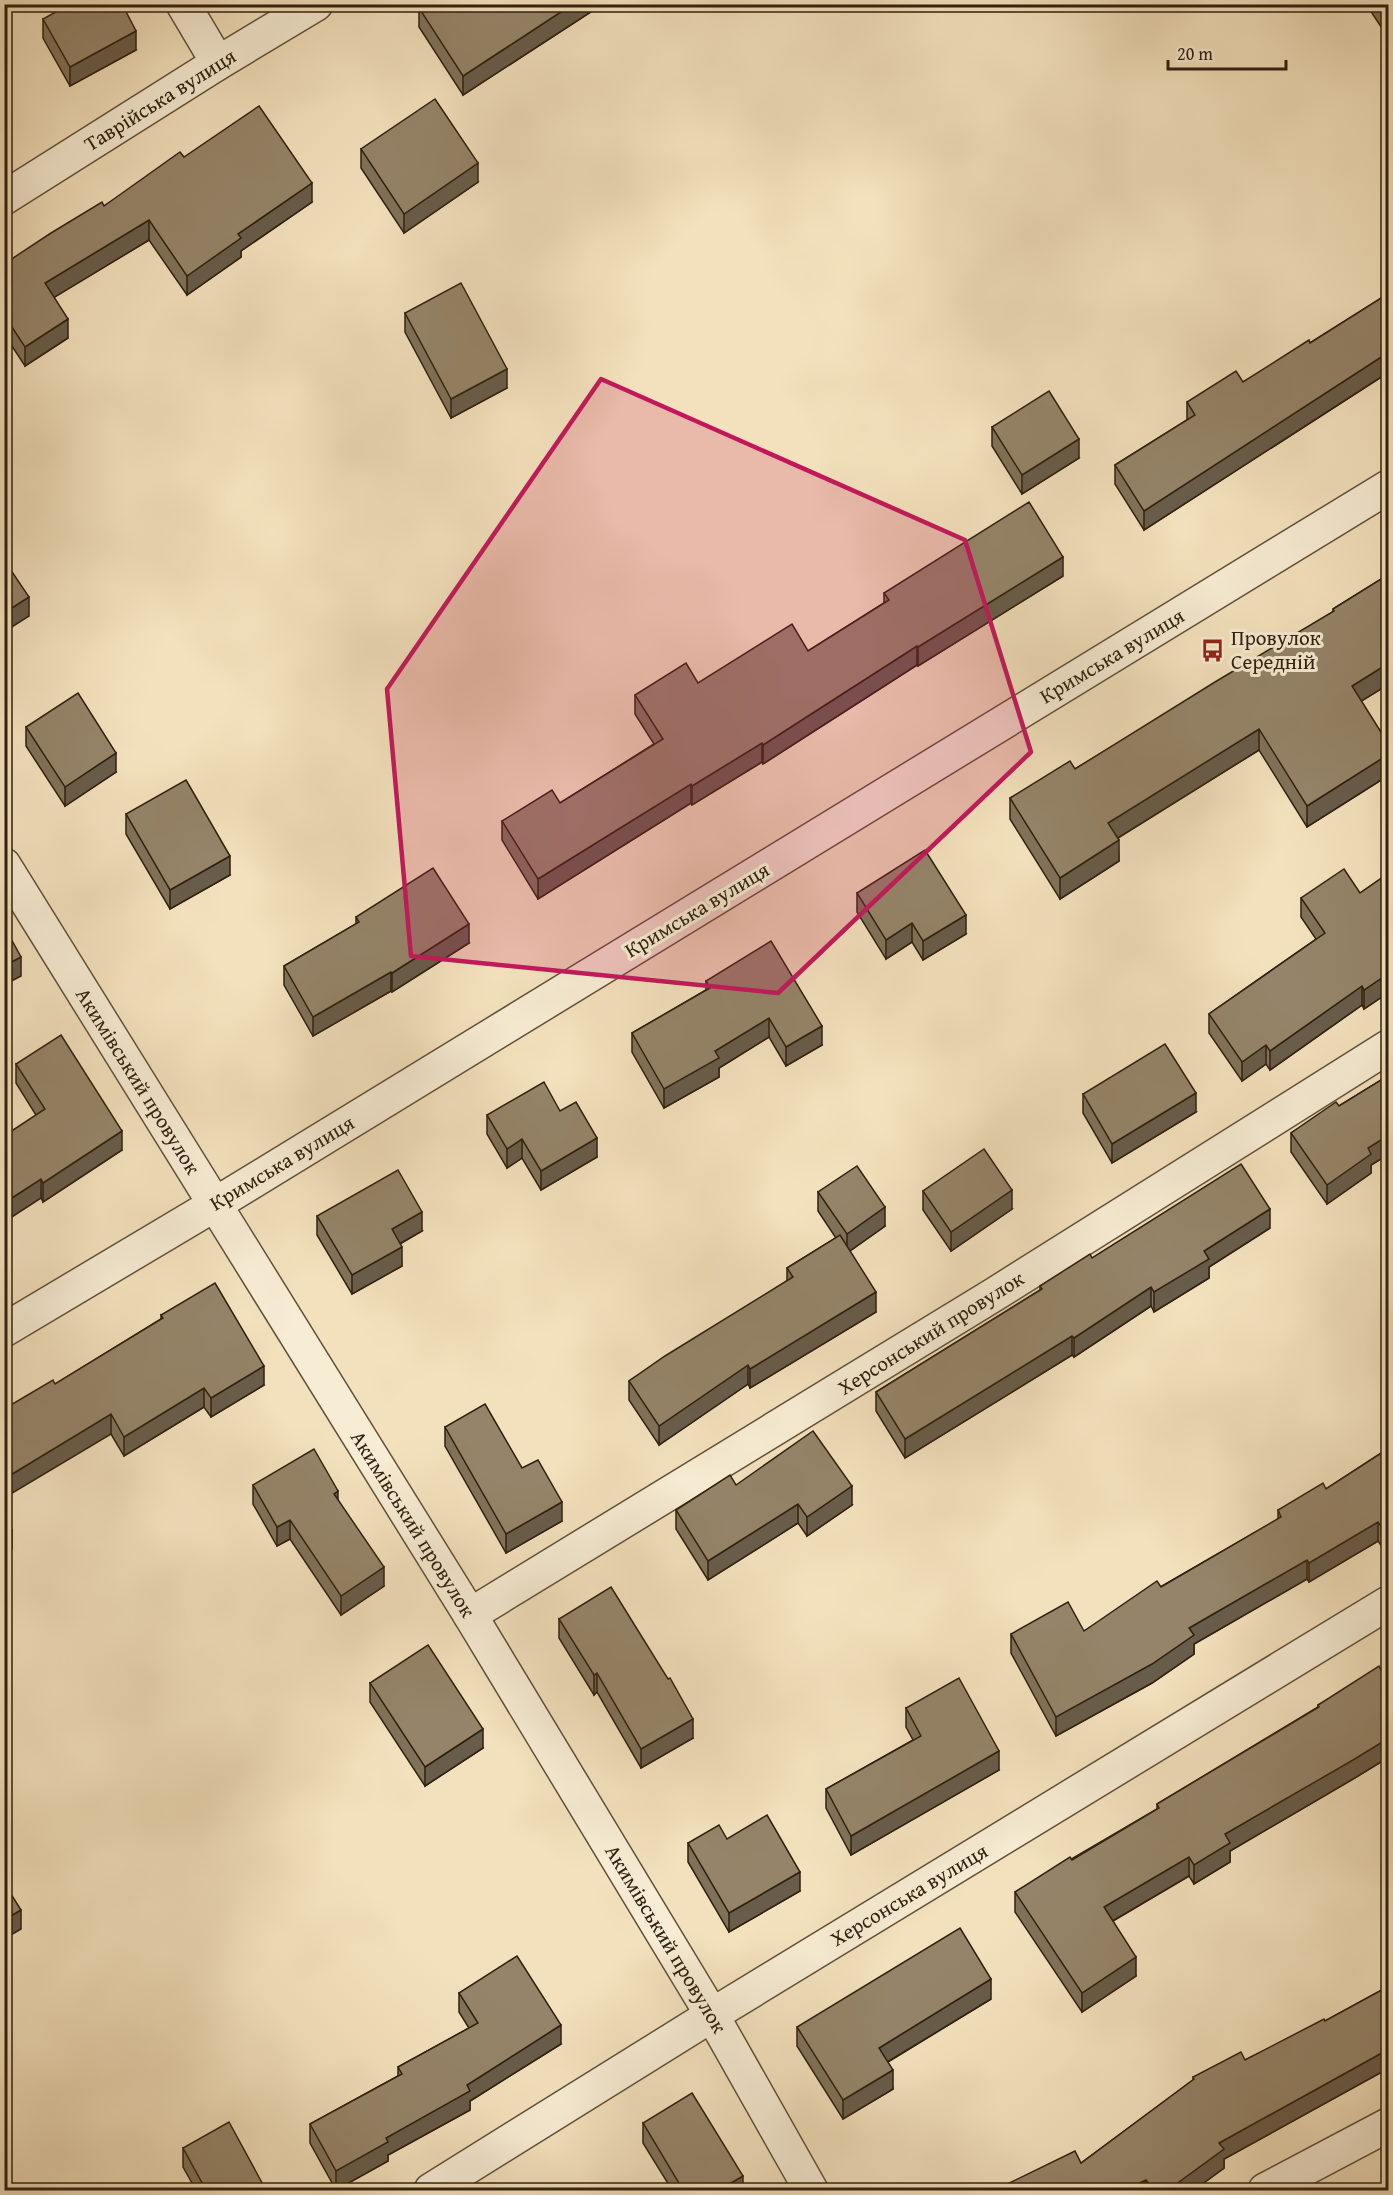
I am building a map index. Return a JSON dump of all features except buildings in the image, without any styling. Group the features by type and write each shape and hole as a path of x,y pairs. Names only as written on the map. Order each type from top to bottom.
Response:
{"street":[{"path":"183,4 218,63"},
{"name":"Таврійська вулиця","path":"4,198 316,4"},
{"name":"Кримська вулиця","path":"4,1330 214,1205 1389,488"},
{"name":"Акимівський провулок","path":"4,865 470,1615 712,2015 811,2190"},
{"name":"Херсонський провулок","path":"470,1615 995,1294 1389,1047"},
{"name":"Херсонська вулиця","path":"431,2190 712,2015 1389,1603"},
{"path":"1265,2190 1389,2125"}],"highlighted area":[{"path":"601,379 965,540 1031,752 778,993 411,956 387,689"}],"place":[{"name":"Провулок Середній","path":"1213,650"}]}
